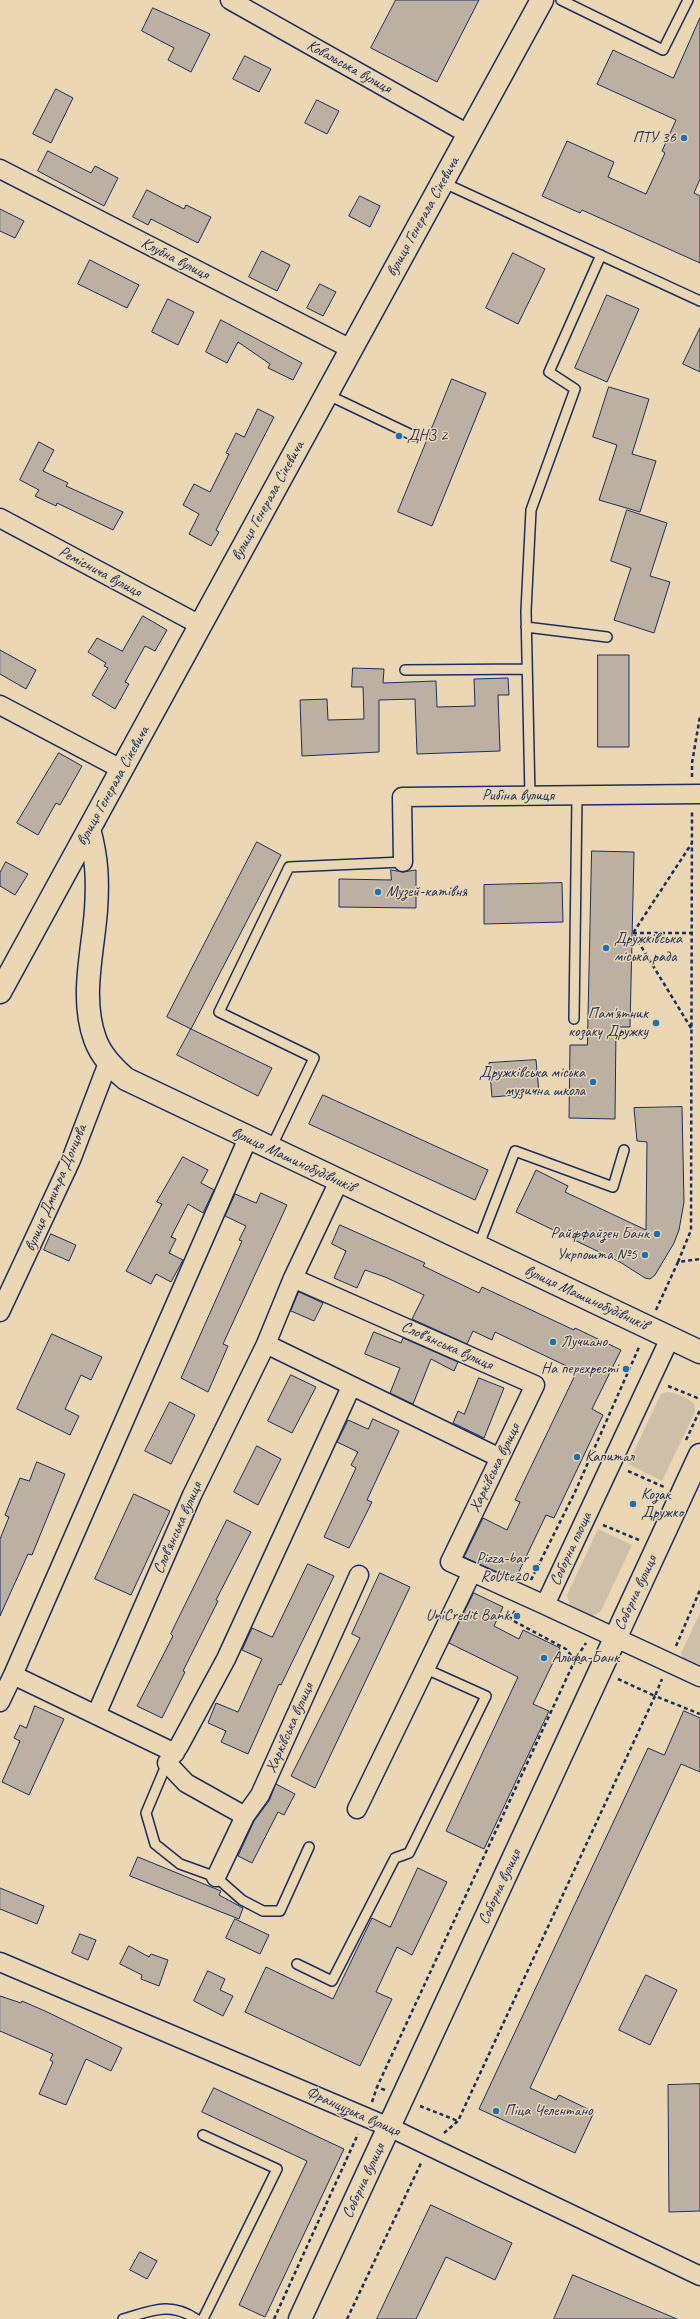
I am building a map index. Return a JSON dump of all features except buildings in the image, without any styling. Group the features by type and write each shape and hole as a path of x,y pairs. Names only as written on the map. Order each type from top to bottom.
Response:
{"street":[{"name":"Ковальська вулиця","path":"230,0 468,134"},
{"name":"вулиця Генерала Сікевича","path":"0,992 442,182 536,4"},
{"name":"Клубна вулиця","path":"0,170 350,349"},
{"name":"Реміснича вулиця","path":"0,518 200,625"},
{"path":"0,705 121,770"},
{"name":"Рибіна вулиця","path":"403,862 402,797 530,797 696,794"},
{"name":"вулиця Машинобудівників","path":"89,829 97,857 96,894 87,1003 95,1040 108,1063 126,1079 339,1182 700,1352"},
{"name":"вулиця Дмитра Донцова","path":"0,1312 71,1160 108,1063"},
{"path":"0,1702 248,1138"},
{"name":"Слов'янська вулиця","path":"96,1715 192,1495 266,1344 293,1278 339,1182"},
{"name":"Слов'янська вулиця","path":"293,1278 535,1385"},
{"name":"Соборна площа","path":"670,1338 546,1605 700,1677"},
{"path":"266,1344 351,1387 500,1458"},
{"name":"Харківська вулиця","path":"467,1569 450,1562 535,1385"},
{"path":"171,1758 226,1659 351,1387"},
{"name":"Соборна вулиця","path":"300,2319 700,1455"},
{"path":"357,1809 426,1669 467,1569 546,1605"},
{"name":"Харківська вулиця","path":"216,1877 245,1816 260,1795 359,1575"},
{"path":"13,1675 96,1715 171,1758 186,1783 245,1816"},
{"name":"Французька вулиця","path":"0,1962 389,2127 700,2276"}],"lane":[{"path":"561,0 663,50 688,0"},
{"path":"442,182 700,301"},
{"path":"530,797 526,627 532,510 575,389 549,372 601,255"},
{"path":"326,394 414,436"},
{"path":"526,627 607,637"},
{"path":"405,670 528,669"},
{"path":"574,1019 577,796"},
{"path":"270,1149 314,1058 219,1012 289,867 403,862"},
{"path":"478,1248 516,1151 613,1187 624,1150"},
{"path":"297,1964 332,1981 395,1858 409,1854 486,1696 426,1669"},
{"path":"171,1758 146,1813 155,1844 180,1864 216,1877 242,1900 263,1911 280,1911 309,1847"},
{"path":"203,2135 277,2169 203,2319"},
{"path":"123,2319 163,2308 184,2311 196,2319"}],"path":[{"path":"510,1619 575,1492 691,1230 692,843 696,794 692,763 700,716"},
{"path":"632,933 692,843"},
{"path":"632,933 692,933"},
{"path":"632,933 692,1030"},
{"path":"678,1262 700,1258"},
{"path":"624,1477 627,1471 664,1487"},
{"path":"346,2319 429,2146 458,2121 655,1696 700,1590"},
{"path":"655,1696 700,1714"},
{"path":"274,2319 366,2117 377,2087"}],"shaded area":[{"path":"667,1392 688,1399 694,1404 695,1412 662,1481 628,1464 661,1394"},
{"path":"598,1529 632,1545 601,1611 592,1617 577,1614 570,1605 567,1595"},
{"path":"700,1613 700,1674 684,1663 681,1653"}],"place":[{"name":"ПТУ 36","path":"684,138"},
{"name":"ДНЗ 2","path":"399,436"},
{"name":"Музей-катівня","path":"378,892"},
{"name":"Дружківська міська рада","path":"606,948"},
{"name":"Пам'ятник козаку Дружку","path":"656,1023"},
{"name":"Дружківська міська музична школа","path":"593,1082"},
{"name":"Райффайзен Банк","path":"657,1234"},
{"name":"Укрпошта №5","path":"645,1255"},
{"name":"Лучиано","path":"553,1342"},
{"name":"На перехресті","path":"626,1369"},
{"name":"Капитал","path":"577,1457"},
{"name":"Козак Дружко","path":"633,1504"},
{"name":"Pizza-bar RoUte20","path":"536,1568"},
{"name":"UniCredit Bank","path":"517,1616"},
{"name":"Альфа-Банк","path":"544,1658"},
{"name":"Піца Челентано","path":"496,2111"}]}
